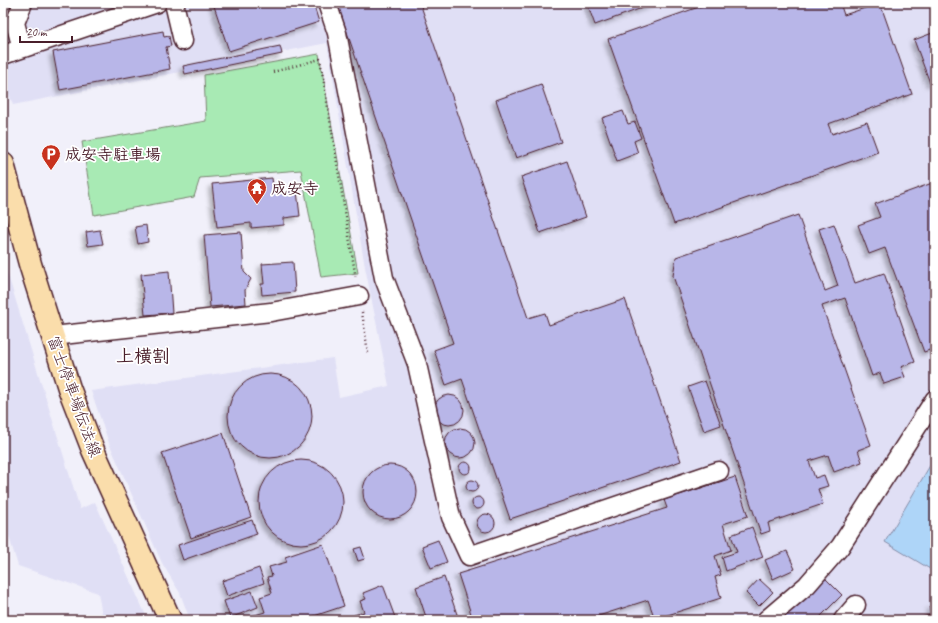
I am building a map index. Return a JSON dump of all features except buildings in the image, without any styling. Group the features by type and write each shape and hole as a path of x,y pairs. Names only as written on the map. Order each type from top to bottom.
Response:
{"main road":[{"name":"富士停車場伝法線","path":"3,164 69,388 93,450 166,610"}],"street":[{"path":"22,48 15,23 23,3"},
{"path":"3,55 157,3"},
{"path":"174,3 183,41"},
{"path":"327,3 337,33 384,278 417,364 451,517 469,556 719,471"},
{"path":"53,336 271,312 359,296"},
{"path":"766,620 807,585 840,547 935,399"},
{"path":"843,620 856,605"},
{"path":"166,610 182,620"}],"path":[{"path":"273,72 320,59 368,353"}],"shaded area":[{"path":"3,3 935,3 935,620 190,620 180,593 162,563 109,443 91,391 333,358 339,397 389,386 365,267 327,43 13,105 3,77"},
{"path":"3,259 80,509 95,502 148,620 103,620 98,593 18,566 3,517"}],"green space":[{"path":"319,54 358,273 321,277 301,170 200,178 194,197 94,215 82,142 206,121 204,75"}],"water":[{"path":"935,457 935,572 885,542"}],"place":[{"name":"成安寺駐車場","path":"51,171"},
{"name":"成安寺","path":"257,205"}],"district":[{"name":"上横割","path":"143,356"}]}
